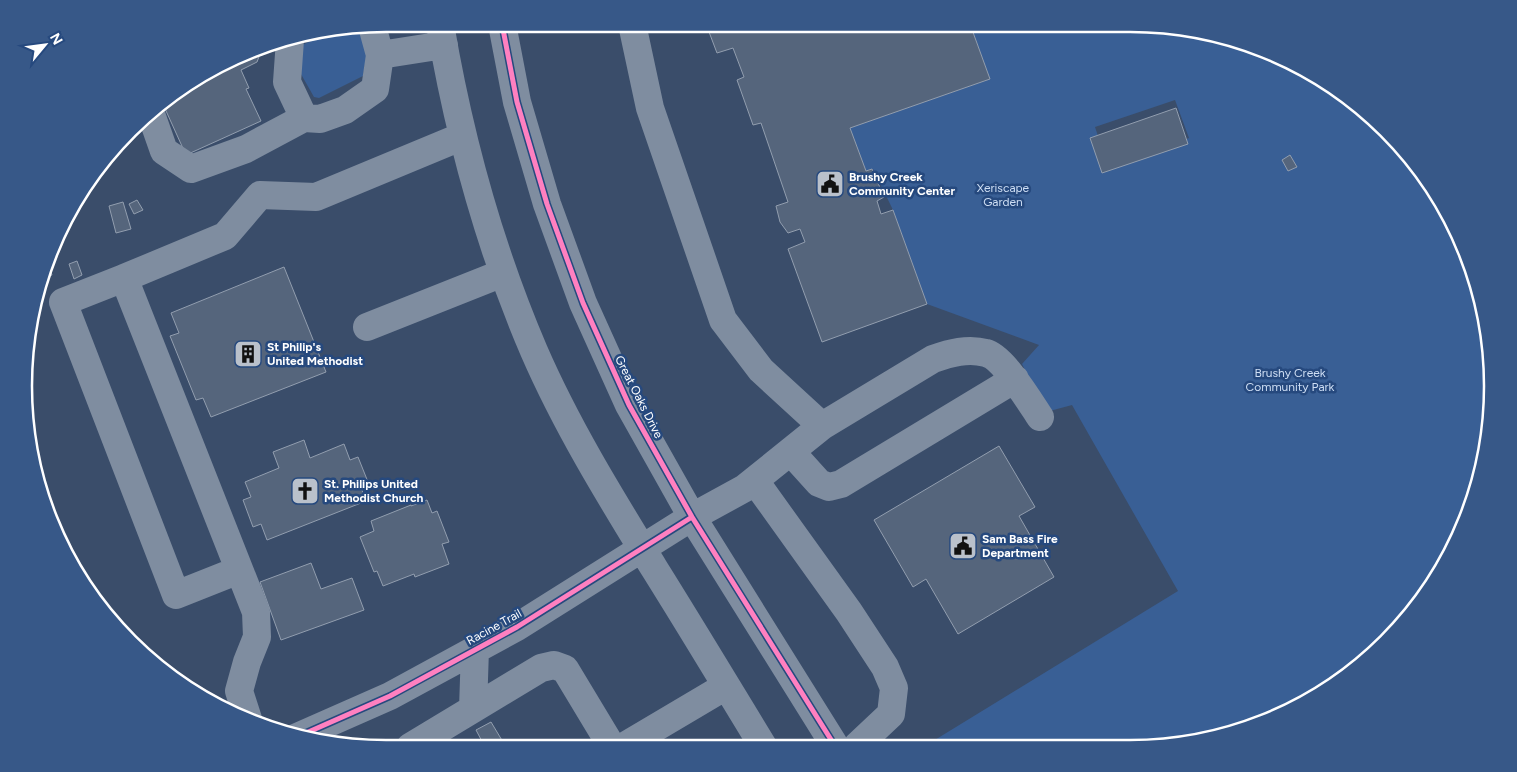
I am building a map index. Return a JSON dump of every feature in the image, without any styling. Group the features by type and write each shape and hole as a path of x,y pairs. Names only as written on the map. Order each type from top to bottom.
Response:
{"street":[{"name":"Great Oaks Drive","path":"504,32 518,102 544,194 583,304 629,405 692,517 831,740"},
{"path":"634,32 650,108 723,320 761,370 822,426"},
{"path":"153,120 164,151 191,169 246,149 304,118 320,119 345,110 375,89 380,55 374,33"},
{"path":"380,55 442,34 472,173 503,273 534,351 570,425 642,548 759,740"},
{"path":"290,46 287,82 304,118"},
{"path":"239,570 176,595 63,302 225,236 260,195 316,197 463,136"},
{"path":"367,327 503,273"},
{"path":"124,278 256,612 257,638 247,662 239,691 245,710"},
{"name":"Racine Trail","path":"310,731 390,696 517,627 692,517 755,481 822,426 934,359 951,353 972,351 988,353 1015,379 1040,418"},
{"path":"791,452 819,483 829,487 841,484 1015,379"},
{"path":"755,481 849,612 885,667 894,688 891,714 863,740"},
{"path":"472,709 475,649"},
{"path":"421,740 541,668 554,665 566,669 608,740"},
{"path":"635,740 726,686"}],"green space":[{"name":"Brushy Creek Community Park","path":"973,32 1131,32 1200,39 1245,51 1287,69 1327,92 1364,120 1397,153 1411,171 1437,209 1448,230 1466,272 1478,317 1484,363 1484,409 1478,455 1466,500 1458,521 1437,563 1397,619 1364,652 1308,692 1266,713 1245,721 1200,733 1131,740 935,740 1178,591 1072,405 1046,412 1022,364 1039,345 927,304 893,210 873,169 866,171 850,128 990,79","holes":["1175,100 1189,138 1109,169 1095,127"]},
{"path":"360,33 367,53 363,76 319,98 314,97 297,67 302,45 317,39"}],"building":[{"name":"Brushy Creek Community Center","path":"709,32 973,32 990,79 850,128 866,171 872,169 884,197 877,201 881,214 893,210 927,304 822,342 788,249 805,242 800,229 788,233 780,222 776,206 788,202 761,123 753,125 737,80 744,77 733,48 717,53"},
{"path":"259,56 257,62 241,70 249,88 246,89 261,121 186,155 166,110 209,80"},
{"path":"1176,108 1188,144 1102,173 1090,138"},
{"path":"1290,155 1297,167 1288,171 1282,160"},
{"path":"137,200 143,210 134,214 129,204"},
{"path":"123,202 131,229 116,233 109,206"},
{"path":"77,261 82,275 74,279 69,264"},
{"name":"St Philip's United Methodist","path":"284,267 326,372 211,417 203,398 196,400 170,336 179,333 171,313"},
{"name":"St. Philips United Methodist Church","path":"304,440 310,458 344,444 350,460 358,457 368,482 360,485 366,501 267,540 261,524 253,527 243,500 251,497 245,482 279,468 273,452"},
{"name":"Sam Bass Fire Department","path":"999,446 1035,507 1019,516 1054,577 958,634 926,579 913,587 874,520"},
{"path":"427,500 432,513 437,511 449,542 442,544 449,564 415,577 414,574 383,586 377,571 374,572 360,537 374,531 371,521"},
{"path":"311,563 321,589 352,578 364,610 281,640 260,582"},
{"path":"491,722 502,740 481,740 476,730"}],"cycle path":[{"path":"504,32 517,102 547,204 583,303 629,405 692,517 831,740"},
{"path":"310,731 390,696 517,627 692,517"}],"place":[{"name":"Brushy Creek Community Center","path":"830,184"},
{"name":"St Philip's United Methodist","path":"248,354"},
{"name":"St. Philips United Methodist Church","path":"305,491"},
{"name":"Sam Bass Fire Department","path":"963,546"}],"park label":[{"name":"Xeriscape Garden","path":"1003,195"}]}
